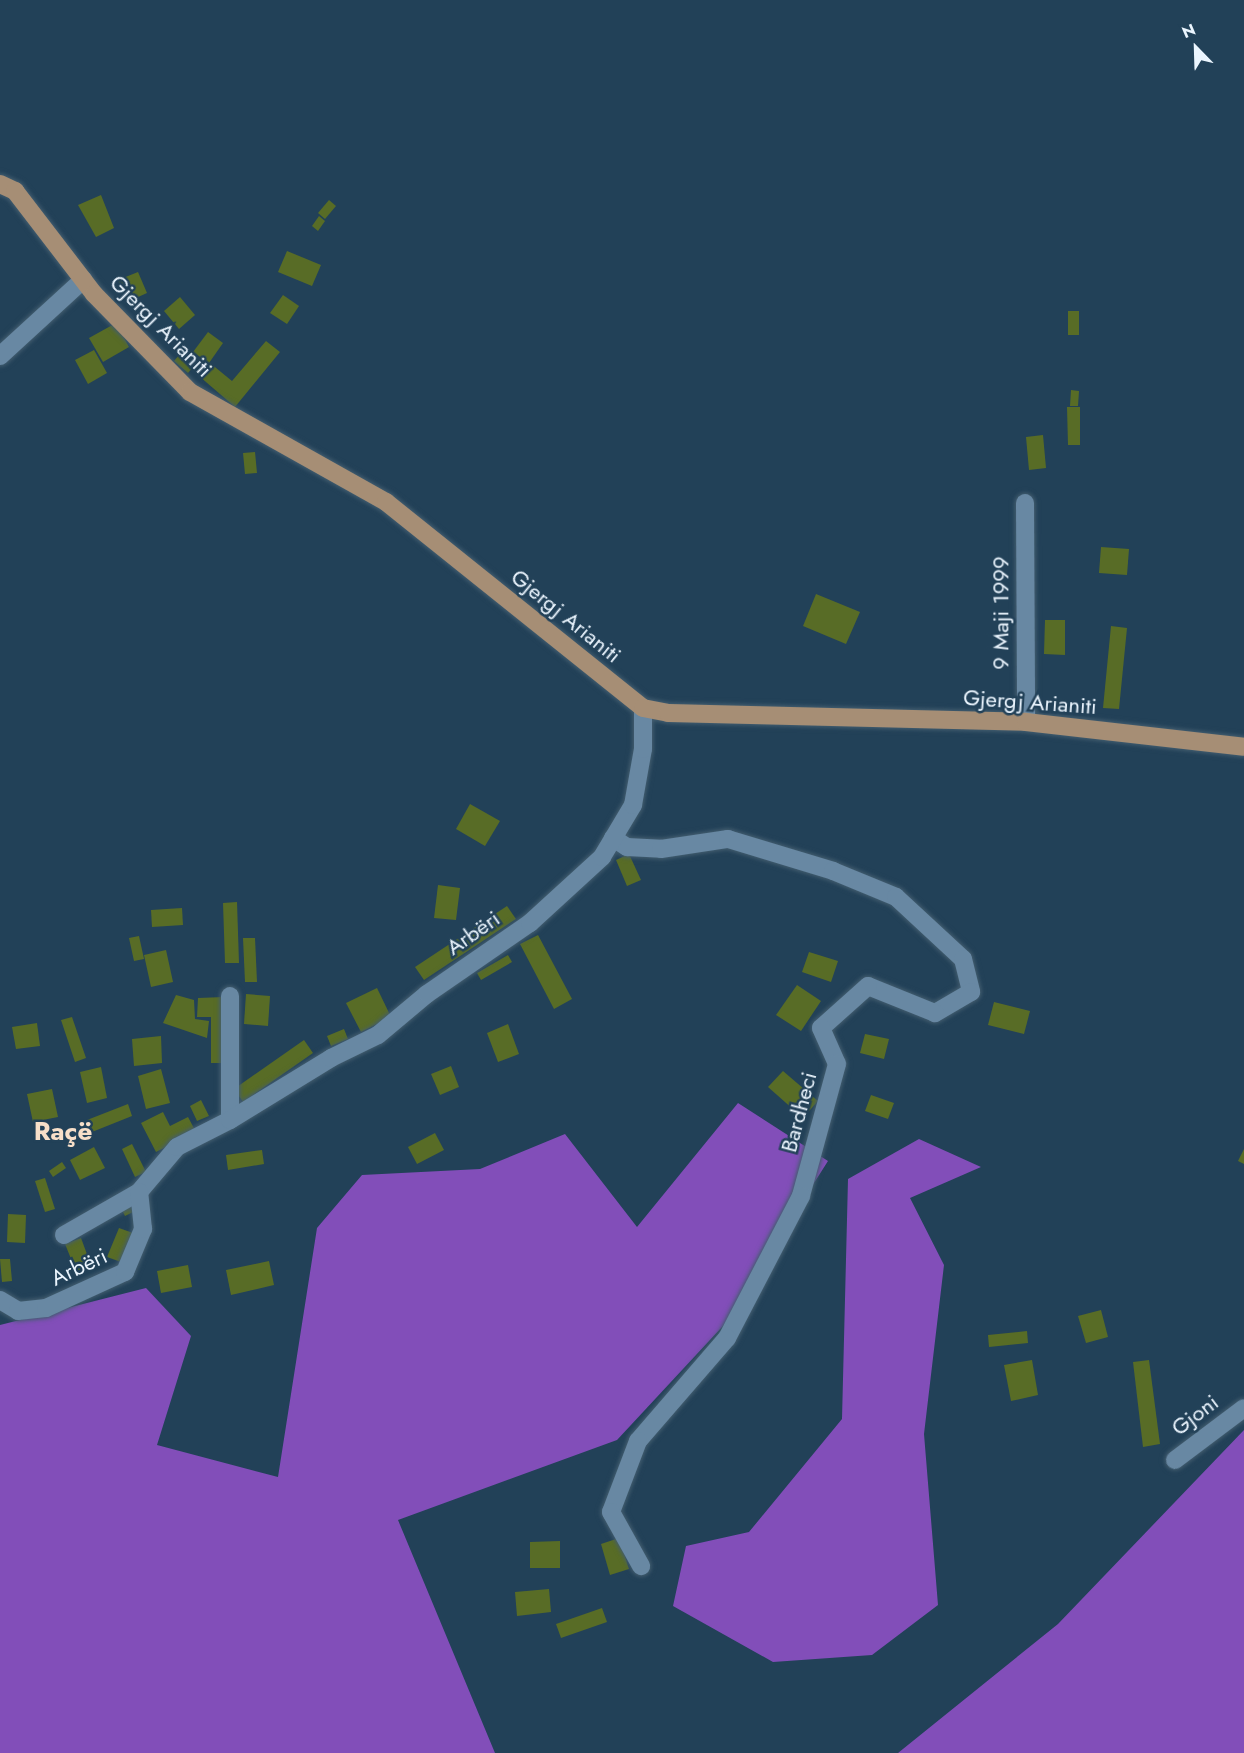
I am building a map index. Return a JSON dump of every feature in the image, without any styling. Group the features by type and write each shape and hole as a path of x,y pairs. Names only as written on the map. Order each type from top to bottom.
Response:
{"main road":[{"name":"Gjergj Arianiti","path":"0,184 15,191 83,280 189,392 386,502 644,708 668,713 1026,722 1244,747"}],"street":[{"path":"0,356 83,280"},
{"name":"9 Maji 1999","path":"1025,504 1026,722"},
{"name":"Arbëri","path":"0,1300 18,1311 46,1308 125,1272 143,1229 139,1192 177,1147 230,1120 331,1058 378,1035 427,994 530,923 602,857 633,805 643,749 644,708"},
{"name":"Bardheci","path":"613,838 627,847 661,849 728,839 833,871 896,897 963,959 971,992 935,1012 868,986 820,1028 837,1064 801,1196 727,1338 638,1441 611,1512 641,1566"},
{"path":"230,996 230,1120"},
{"path":"64,1235 139,1192"},
{"name":"Gjoni","path":"1175,1460 1244,1408"}],"shaded area":[{"path":"738,1103 828,1161 723,1326 617,1440 398,1520 495,1753 0,1753 0,1325 146,1288 191,1336 157,1445 278,1477 317,1228 362,1175 480,1169 565,1134 637,1227"},
{"path":"919,1139 981,1167 910,1198 944,1265 924,1434 938,1605 872,1655 773,1662 673,1606 686,1546 749,1532 842,1419 848,1179"},
{"path":"1244,1430 1244,1753 898,1753 1058,1624"}],"building":[{"path":"101,195 114,228 96,237 78,205"},
{"path":"329,200 336,206 325,219 318,213"},
{"path":"319,216 325,221 318,231 312,226"},
{"path":"287,251 321,265 312,286 278,272"},
{"path":"138,272 147,293 127,302 118,280"},
{"path":"283,295 299,306 287,324 270,313"},
{"path":"180,297 195,315 179,329 164,311"},
{"path":"1068,311 1079,311 1079,335 1068,335"},
{"path":"116,323 129,347 103,362 89,338"},
{"path":"208,332 223,343 209,363 193,352"},
{"path":"266,341 280,352 235,407 199,376 210,363 232,381"},
{"path":"94,350 107,373 88,384 75,360"},
{"path":"180,354 194,366 188,373 174,361"},
{"path":"1071,390 1079,391 1078,406 1070,406"},
{"path":"1067,407 1080,407 1080,445 1068,445"},
{"path":"1043,435 1046,468 1029,470 1026,437"},
{"path":"255,452 257,473 245,474 243,453"},
{"path":"1101,547 1129,549 1127,575 1099,573"},
{"path":"816,594 860,612 846,644 803,626"},
{"path":"1045,620 1065,620 1065,655 1044,654"},
{"path":"1111,626 1127,628 1119,709 1103,708"},
{"path":"470,804 500,821 485,846 456,829"},
{"path":"629,854 641,880 627,886 616,860"},
{"path":"438,885 460,888 456,920 434,918"},
{"path":"237,902 239,963 225,963 223,903"},
{"path":"507,906 516,919 424,980 415,967"},
{"path":"182,908 183,925 152,927 151,910"},
{"path":"538,935 572,999 554,1009 520,944"},
{"path":"139,936 144,959 134,961 129,938"},
{"path":"243,938 255,938 257,982 245,982"},
{"path":"166,950 173,982 151,987 144,955"},
{"path":"809,952 838,961 831,982 802,972"},
{"path":"508,955 512,962 481,980 477,973"},
{"path":"797,985 821,1001 801,1031 776,1015"},
{"path":"377,988 391,1017 361,1032 346,1003"},
{"path":"246,994 270,996 268,1026 244,1024"},
{"path":"176,995 194,1000 195,1019 209,1021 207,1038 163,1023"},
{"path":"224,997 225,1063 211,1063 211,1017 197,1017 198,998"},
{"path":"994,1002 1030,1011 1024,1034 988,1025"},
{"path":"72,1017 86,1058 75,1062 61,1020"},
{"path":"37,1023 40,1046 16,1049 12,1027"},
{"path":"508,1024 519,1054 498,1062 487,1033"},
{"path":"344,1029 348,1039 331,1046 327,1036"},
{"path":"865,1034 889,1039 884,1059 860,1053"},
{"path":"161,1036 162,1063 134,1066 132,1039"},
{"path":"304,1040 313,1053 243,1102 234,1089"},
{"path":"451,1066 459,1087 440,1095 431,1074"},
{"path":"101,1067 107,1098 87,1103 80,1072"},
{"path":"161,1069 170,1103 146,1109 138,1076"},
{"path":"783,1071 818,1101 803,1118 768,1087"},
{"path":"52,1089 58,1117 33,1122 27,1094"},
{"path":"871,1095 894,1103 888,1119 865,1111"},
{"path":"201,1100 209,1116 197,1121 190,1106"},
{"path":"128,1104 132,1116 92,1132 87,1120"},
{"path":"163,1112 170,1126 188,1117 196,1132 156,1152 141,1123"},
{"path":"435,1133 444,1150 417,1164 408,1147"},
{"path":"132,1144 146,1172 135,1177 122,1149"},
{"path":"94,1147 105,1168 80,1180 70,1160"},
{"path":"1244,1149 1244,1164 1238,1161"},
{"path":"262,1150 264,1164 228,1170 226,1155"},
{"path":"62,1162 66,1168 53,1177 49,1171"},
{"path":"45,1178 55,1209 45,1212 35,1181"},
{"path":"132,1200 137,1210 125,1216 120,1206"},
{"path":"8,1214 26,1215 25,1243 7,1242"},
{"path":"119,1228 133,1233 121,1262 107,1257"},
{"path":"81,1238 91,1265 76,1271 65,1244"},
{"path":"0,1259 10,1259 12,1281 2,1282"},
{"path":"269,1261 274,1285 231,1295 226,1270"},
{"path":"188,1265 192,1287 161,1293 157,1271"},
{"path":"1101,1310 1108,1337 1086,1343 1078,1316"},
{"path":"1027,1331 1028,1343 989,1347 988,1335"},
{"path":"1032,1360 1038,1395 1011,1401 1004,1365"},
{"path":"1149,1360 1160,1444 1143,1447 1133,1362"},
{"path":"619,1538 629,1569 610,1575 601,1544"},
{"path":"560,1541 560,1568 530,1568 530,1542"},
{"path":"549,1589 551,1612 517,1616 515,1592"},
{"path":"602,1608 607,1622 561,1638 556,1624"}],"district":[{"name":"Raçë","path":"63,1132"}]}
